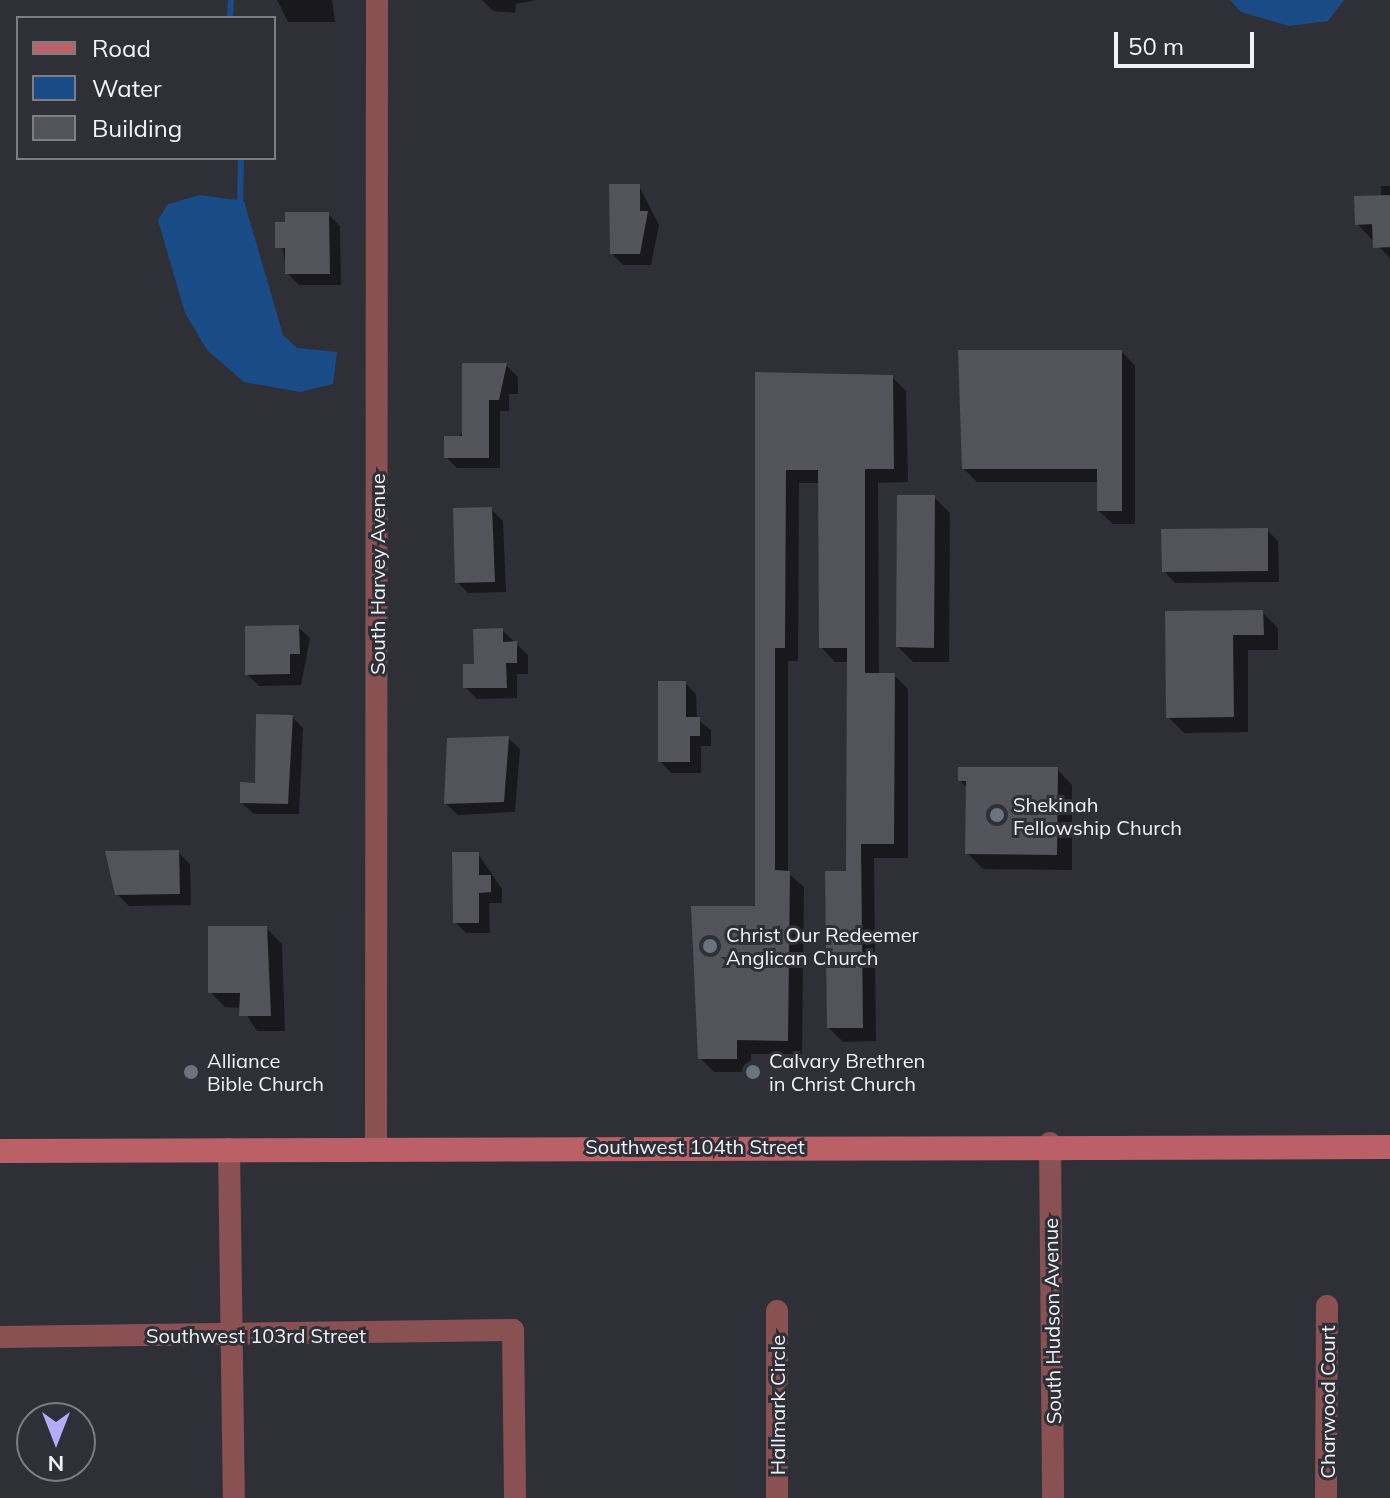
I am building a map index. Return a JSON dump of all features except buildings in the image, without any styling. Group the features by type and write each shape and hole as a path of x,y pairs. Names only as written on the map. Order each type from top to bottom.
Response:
{"main road":[{"name":"Southwest 104th Street","path":"0,1151 1050,1143 1390,1147"}],"street":[{"name":"South Harvey Avenue","path":"376,1149 377,0"},
{"name":"South Hudson Avenue","path":"1050,1143 1053,1498"},
{"path":"229,1149 234,1498"},
{"name":"Charwood Court","path":"1326,1498 1327,1306"},
{"name":"Hallmark Circle","path":"777,1311 777,1498"},
{"name":"Southwest 103rd Street","path":"0,1337 513,1330 515,1498"}],"water":[{"path":"1230,0 1344,0 1328,21 1289,26 1241,12"},
{"path":"200,195 244,201 283,335 297,348 337,352 333,384 300,392 244,382 207,350 185,313 158,220 168,204"}],"waterway":[{"path":"230,16 231,0"},
{"path":"240,204 241,160"}],"place":[{"name":"Shekinah Fellowship Church","path":"997,815"},
{"name":"Christ Our Redeemer Anglican Church","path":"710,946"},
{"name":"Alliance Bible Church","path":"191,1072"},
{"name":"Calvary Brethren in Christ Church","path":"753,1072"}]}
